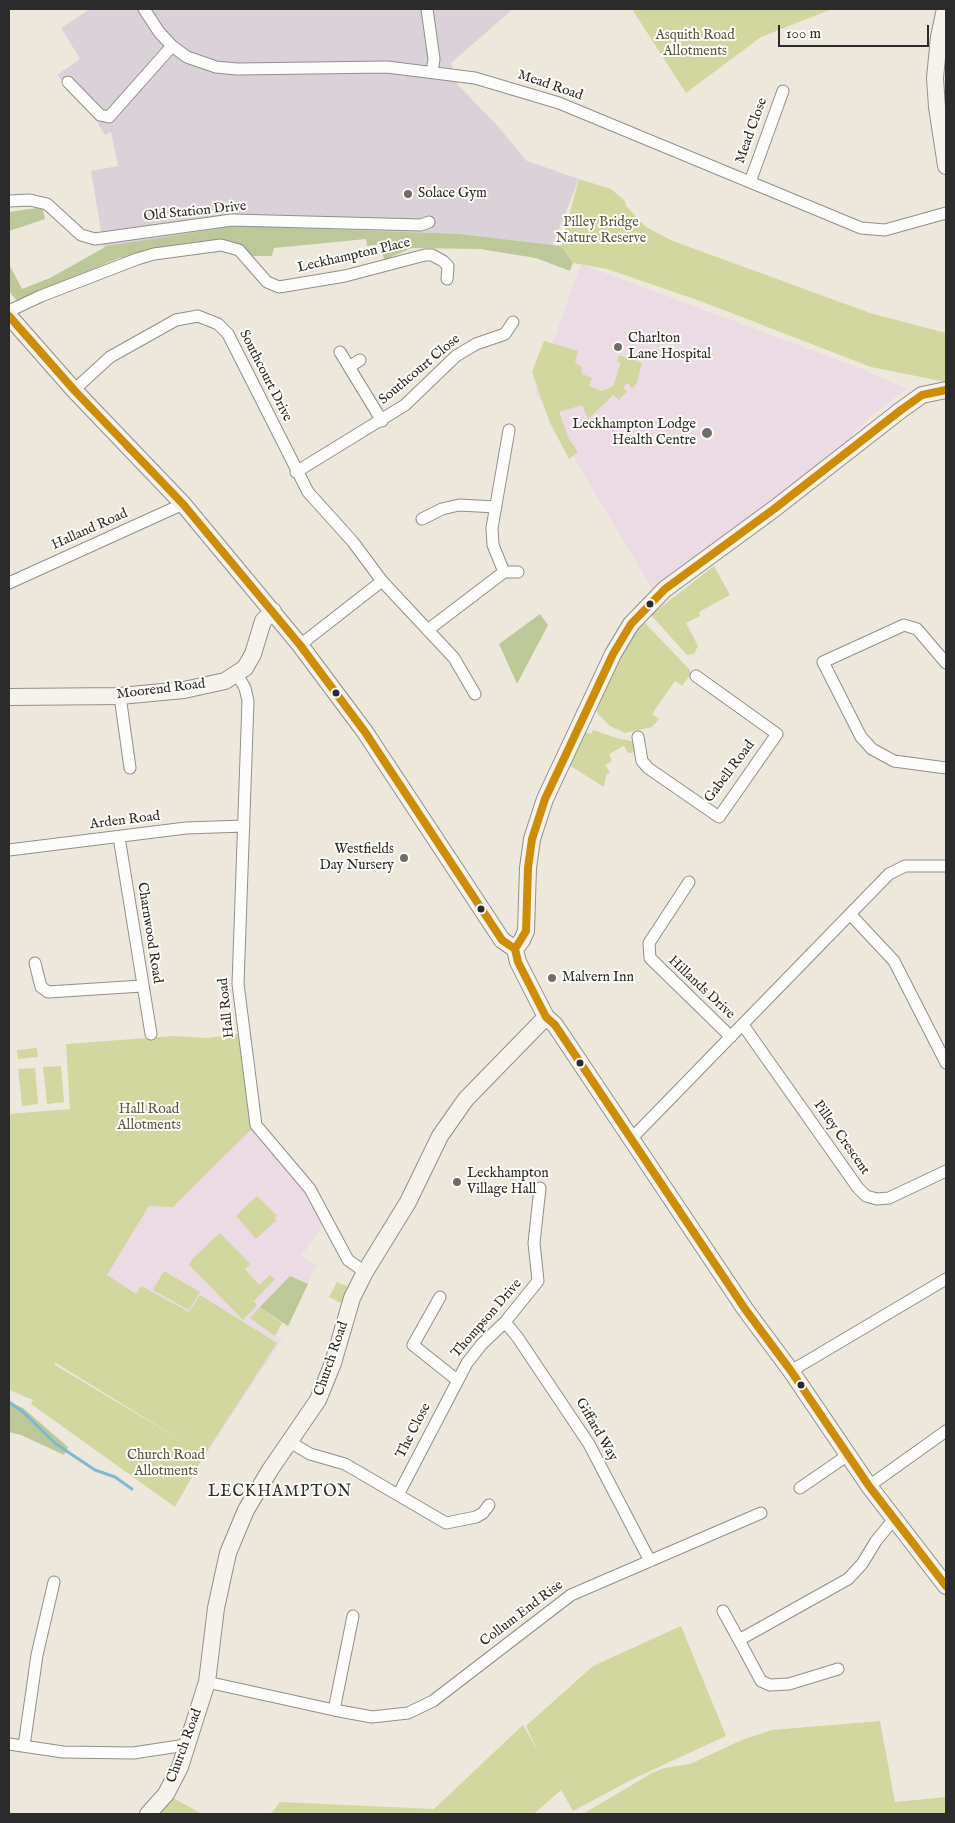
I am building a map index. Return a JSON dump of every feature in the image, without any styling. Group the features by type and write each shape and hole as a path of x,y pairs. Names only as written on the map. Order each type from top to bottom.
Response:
{"street":[{"name":"Mead Road","path":"144,9 159,32 172,46 196,61 226,69 387,67 432,72 489,82 559,103 869,230 885,230 946,213"},
{"path":"428,9 434,59 432,72"},
{"path":"945,9 939,37 935,78 937,107 946,166"},
{"path":"68,82 100,115 109,117 172,46"},
{"name":"Mead Close","path":"750,182 783,91"},
{"name":"Old Station Drive","path":"9,202 36,200 47,204 81,235 95,239 232,220 421,225 429,222"},
{"name":"Leckhampton Place","path":"9,311 41,296 137,259 154,254 221,245 239,250 267,282 279,287 345,276 400,260 432,255 440,258 448,266 447,279"},
{"path":"9,316 74,390 183,504 273,611 365,732 502,940 515,949 518,962 546,1017 555,1025 745,1309 791,1371 869,1486 946,1586"},
{"name":"Southcourt Drive","path":"74,390 110,357 183,317 205,317 218,324 228,334 296,472 308,492 323,511 353,542 382,581 429,629 454,658 475,694"},
{"name":"Southcourt Close","path":"296,472 382,421 405,405 456,356 476,344 508,338 513,322"},
{"name":"Southcourt Close","path":"340,352 382,421"},
{"path":"349,367 360,360"},
{"path":"515,949 526,931 528,868 532,839 545,799 613,654 631,624 665,589 774,509 901,410 922,395 946,390"},
{"path":"504,572 493,545 492,528 509,430"},
{"name":"Halland Road","path":"9,583 183,504"},
{"path":"422,519 442,509 459,505 496,507"},
{"path":"429,629 504,572 518,572"},
{"path":"300,645 382,581"},
{"name":"Moorend Road","path":"9,697 120,696 184,690 225,681 245,668 253,654 263,621 273,611"},
{"path":"946,663 917,628 904,625 823,662 861,737 872,749 894,761 946,768"},
{"name":"Hall Road","path":"237,674 246,688 248,701 238,984 256,1125 310,1189 348,1260 365,1272"},
{"name":"Gabell Road","path":"638,737 642,761 648,768 719,817 777,734 696,676"},
{"path":"120,696 130,768"},
{"name":"Arden Road","path":"9,850 216,826 244,826"},
{"name":"Charnwood Road","path":"119,837 151,1034"},
{"path":"632,1138 894,870 905,866 946,866"},
{"name":"Hillands Drive","path":"688,882 650,943 650,958 731,1037"},
{"path":"850,914 894,961 946,1062"},
{"path":"35,963 41,987 48,992 142,986"},
{"name":"Church Road","path":"148,1814 172,1785 207,1682 216,1608 228,1553 257,1490 318,1400 333,1362 352,1298 365,1272 408,1202 440,1136 453,1116 480,1084 546,1017"},
{"name":"Pilley Crescent","path":"743,1025 858,1188 866,1196 878,1199 889,1198 946,1171"},
{"name":"Thompson Drive","path":"456,1380 482,1344 505,1322 538,1281 534,1243 540,1188"},
{"path":"791,1371 946,1279"},
{"path":"440,1297 413,1346 456,1380"},
{"name":"Giffard Way","path":"505,1322 523,1345 589,1444 650,1561"},
{"name":"The Close","path":"398,1495 456,1380"},
{"path":"869,1486 946,1431"},
{"path":"290,1442 310,1454 345,1464 446,1523 476,1517 483,1513 489,1505"},
{"path":"800,1488 848,1454"},
{"name":"Collum End Rise","path":"207,1682 334,1710 382,1717 400,1715 417,1710 433,1701 571,1595 761,1513"},
{"path":"739,1640 848,1579 862,1564 876,1541 894,1519"},
{"path":"24,1746 37,1654 54,1582"},
{"path":"723,1611 761,1681 770,1685 780,1685 838,1669"},
{"path":"334,1710 354,1616"},
{"path":"9,1744 63,1752 133,1753 186,1745"}],"shaded area":[{"path":"90,9 513,9 451,63 458,85 495,123 527,161 579,179 551,249 422,234 104,249 91,171 118,166 111,132 105,135 96,120 57,75 80,59 61,28"},
{"name":"Leckhampton Lodge Health Centre","path":"581,264 865,370 907,389 873,414 836,452 652,589 535,392"},
{"path":"252,1129 261,1142 301,1184 323,1225 301,1256 317,1265 288,1326 282,1323 275,1335 282,1338 206,1454 55,1362 149,1206 173,1207"}],"green space":[{"name":"Asquith Road Allotments","path":"632,9 832,9 761,37 686,93"},
{"name":"Pilley Bridge Nature Reserve","path":"579,179 611,189 625,201 626,206 646,227 673,241 870,313 946,333 946,382 871,367 703,302 607,269 573,263 561,246"},
{"path":"37,208 43,209 45,219 9,231 9,212"},
{"path":"236,226 458,234 561,246 573,263 570,271 536,258 480,249 412,248 384,260 381,244 367,246 366,239 274,248 272,256 248,256 230,244 119,258 17,301 9,291 9,264 22,289 50,278 107,246"},
{"path":"544,341 578,351 575,363 581,366 582,374 592,378 589,386 602,391 613,386 621,363 617,361 619,355 642,363 637,383 632,389 628,383 623,387 627,392 619,400 613,395 588,419 582,405 559,412 569,439 578,452 569,459 550,423 532,372"},
{"path":"714,566 730,595 699,612 700,616 686,623 698,646 694,654 687,655 651,615"},
{"path":"540,614 548,625 517,684 499,644"},
{"path":"644,622 690,670 690,675 682,686 675,681 652,714 659,719 652,727 625,733 610,726 598,714 594,703 623,641"},
{"path":"593,730 632,741 638,748 632,753 628,753 624,746 609,754 612,761 605,765 610,773 606,775 604,787 569,765 585,732 591,734"},
{"name":"Hall Road Allotments","path":"244,1033 256,1125 173,1207 149,1206 107,1275 136,1294 141,1286 189,1312 200,1295 277,1343 205,1454 175,1507 31,1404 33,1400 9,1390 9,1114 70,1109 66,1044 173,1036 207,1038","holes":["56,1363 184,1442 55,1365"]},
{"path":"37,1048 38,1057 18,1059 17,1050"},
{"path":"61,1066 64,1102 47,1104 43,1067"},
{"path":"35,1068 38,1104 22,1106 18,1069"},
{"path":"257,1196 277,1216 274,1218 277,1220 256,1239 236,1216"},
{"path":"220,1233 250,1264 245,1269 259,1285 270,1275 275,1279 254,1301 257,1305 243,1320 189,1265 193,1258"},
{"path":"164,1271 200,1292 189,1310 153,1290"},
{"path":"290,1276 308,1284 288,1326 260,1307"},
{"path":"337,1282 349,1287 345,1305 329,1297"},
{"path":"260,1307 282,1323 275,1336 250,1318"},
{"path":"9,1402 23,1408 68,1447 64,1455 21,1435 9,1432"},
{"path":"681,1626 726,1736 635,1778 573,1811 561,1790 534,1814 271,1814 280,1802 434,1809 523,1725 538,1751 526,1726 593,1666"},
{"path":"880,1721 895,1802 946,1797 946,1814 583,1814 652,1773 664,1768 690,1764 742,1740 772,1730"},
{"path":"166,1794 202,1814 148,1814"}],"waterway":[{"path":"9,1402 22,1411 56,1444 95,1470 115,1477 132,1489"}],"transit line":[{"path":"9,316 74,390 183,504 300,645 365,732 502,940 515,949 518,962 546,1017 555,1025 745,1309 791,1371 869,1486 946,1586"},
{"path":"515,949 526,931 528,868 532,839 545,799 613,654 631,624 665,589 774,509 901,410 922,395 946,390"}],"place":[{"name":"Solace Gym","path":"408,194"},
{"name":"Charlton Lane Hospital","path":"618,347"},
{"name":"Leckhampton Lodge Health Centre","path":"707,433"},
{"name":"Westfields Day Nursery","path":"404,858"},
{"name":"Malvern Inn","path":"552,978"},
{"name":"Leckhampton Village Hall","path":"457,1182"}],"district":[{"name":"LECKHAMPTON","path":"280,1493"}],"park label":[{"name":"Church Road Allotments","path":"166,1464"}]}
